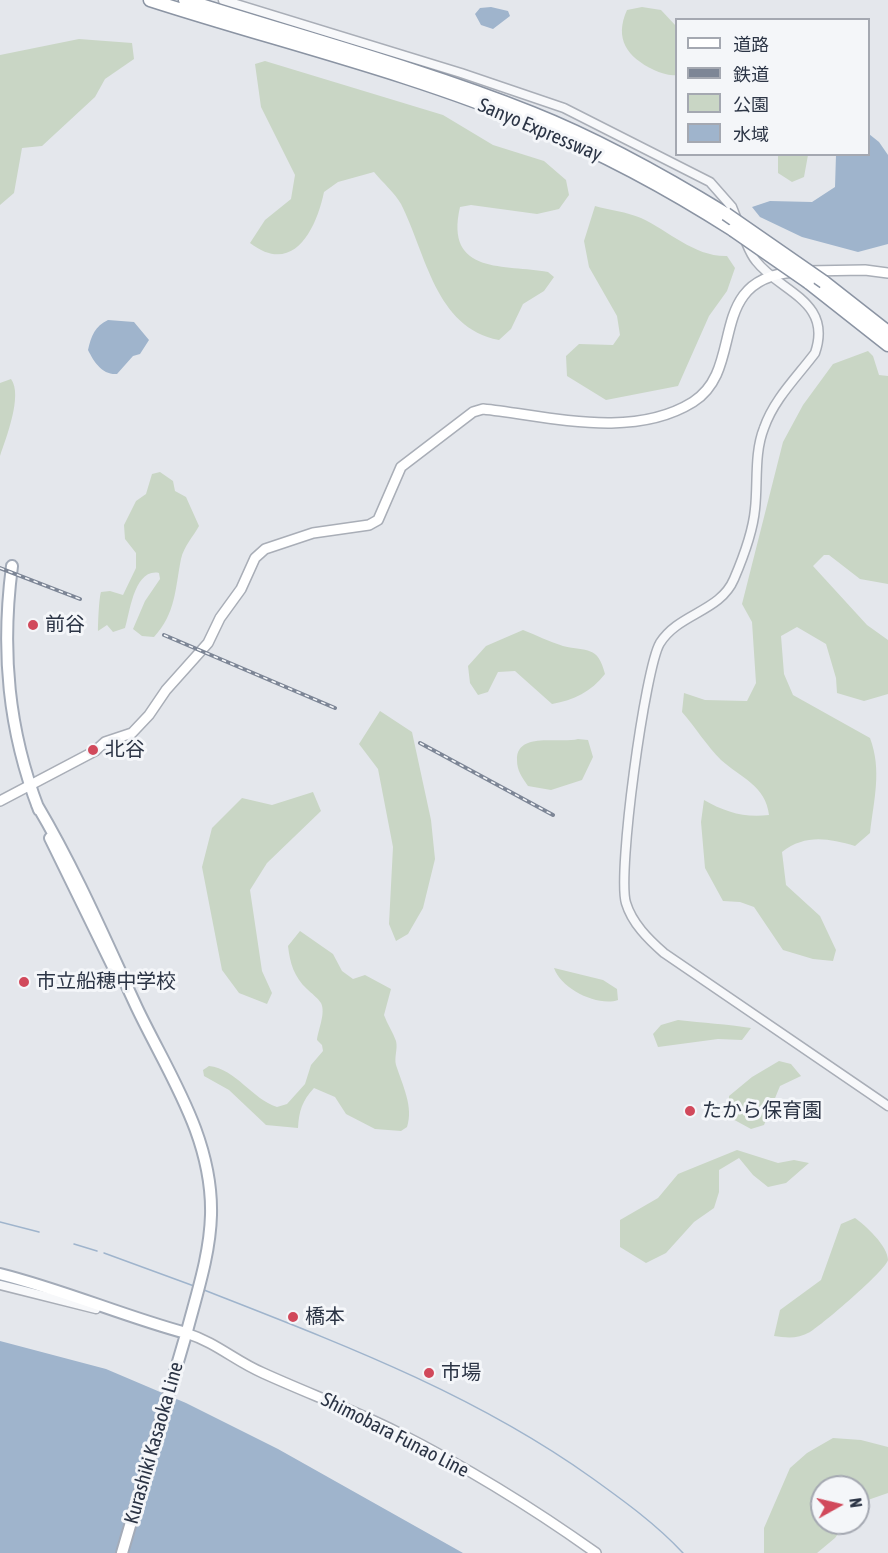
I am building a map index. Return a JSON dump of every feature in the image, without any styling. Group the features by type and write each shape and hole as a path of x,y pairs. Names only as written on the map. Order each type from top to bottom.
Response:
{"highway":[{"name":"Sanyo Expressway","path":"150,0 419,84 522,120 622,166 734,230 808,282 888,345"},
{"name":"Sanyo Expressway","path":"185,0 413,71 535,114 624,156 726,214 824,282 888,333"}],"main road":[{"path":"0,801 95,751 105,742 132,733 208,643 220,618 241,589 255,558 265,549 307,535 369,525 378,520 394,478 406,461 473,412 483,408 605,423 642,419 685,407 695,401 709,386 740,300 762,279 773,275 819,270 888,273"},
{"name":"Kurashiki Kasaoka Line","path":"12,566 7,623 9,693 19,752 28,785 57,854 100,945 134,1001 198,1134 209,1183 209,1240 186,1332 122,1553"},
{"path":"0,1274 153,1324 186,1332"},
{"name":"Shimobara Funao Line","path":"186,1332 226,1350 262,1373 324,1398 440,1454 496,1486 596,1553"}],"street":[{"path":"224,0 461,73 564,108 710,182 732,207 756,261 812,311 817,321 818,343 815,353 776,403 763,430 758,456 753,522 734,579 722,598 675,626 656,651 649,678 627,825 625,902 633,920 664,953 888,1106"},
{"path":"0,1285 111,1310"}],"green space":[{"path":"642,7 661,10 675,25 675,75 654,70 630,53 622,30 627,10"},
{"path":"79,39 132,43 134,59 105,79 95,97 42,146 22,148 14,193 0,205 0,55"},
{"path":"265,61 443,115 493,145 544,161 566,180 569,195 559,209 537,214 471,205 460,207 457,229 461,245 470,256 497,266 548,272 554,277 544,291 523,304 511,329 499,340 477,333 460,321 446,305 435,286 401,204 374,172 338,182 324,192 315,221 308,234 290,251 279,254 265,252 250,243 265,220 291,199 295,175 261,107 255,64"},
{"path":"778,156 808,156 804,177 792,182 778,173"},
{"path":"595,206 636,216 693,248 727,256 735,268 727,291 709,316 678,386 606,400 567,376 566,356 579,344 613,345 620,335 617,316 589,267 584,241"},
{"path":"868,351 873,356 879,375 888,376 888,584 860,579 829,555 824,555 813,566 867,625 888,640 888,694 864,701 837,693 836,678 826,644 797,627 781,636 784,674 793,695 870,738 876,762 876,785 870,833 855,846 817,839 799,842 782,852 786,885 820,916 836,950 833,961 813,959 783,950 754,907 740,902 723,901 705,868 701,822 704,800 727,811 751,816 769,815 767,805 758,789 716,755 682,712 684,693 705,700 747,701 756,683 752,622 742,604 783,442 803,405 833,364"},
{"path":"11,379 15,395 14,406 0,456 0,383"},
{"path":"160,472 173,481 175,491 186,497 199,526 182,554 171,610 154,637 142,636 133,629 145,601 160,579 159,573 151,573 144,577 134,593 125,628 113,632 107,625 98,631 101,592 110,591 123,595 136,568 136,553 125,539 124,525 136,501 146,494 152,474"},
{"path":"523,630 563,646 590,651 599,658 605,674 594,686 582,694 552,704 515,671 498,672 488,692 478,695 470,683 468,666 486,646"},
{"path":"380,711 412,732 431,820 435,859 423,908 408,934 396,941 389,924 393,847 378,769 359,744"},
{"path":"540,740 588,740 593,757 582,780 551,790 528,786 517,764 519,751 524,745"},
{"path":"313,792 321,811 267,863 250,890 262,971 272,993 267,1004 239,993 222,970 202,867 212,828 242,798 272,805"},
{"path":"300,931 333,954 342,971 353,979 365,975 391,989 384,1015 396,1041 396,1065 409,1112 407,1127 401,1131 375,1129 346,1114 335,1097 314,1088 302,1106 298,1128 266,1125 229,1090 204,1076 203,1070 209,1066 219,1068 236,1078 260,1098 277,1107 287,1104 305,1084 311,1065 323,1051 322,1045 317,1040 323,1012 321,1003 299,980 291,964 288,946"},
{"path":"554,968 603,980 617,989 618,1000 601,1001 581,994 564,983"},
{"path":"678,1020 751,1028 742,1040 718,1039 658,1047 653,1034 661,1025"},
{"path":"779,1061 791,1064 801,1076 780,1086 764,1125 751,1129 729,1117 729,1096 752,1077"},
{"path":"737,1150 778,1163 794,1160 809,1163 786,1183 768,1187 753,1175 739,1158 719,1170 719,1192 714,1208 694,1222 666,1253 646,1263 620,1247 620,1220 658,1198 678,1174"},
{"path":"855,1218 880,1242 888,1260 884,1266 852,1298 810,1332 792,1337 774,1336 780,1310 821,1280 841,1224"},
{"path":"833,1438 861,1440 888,1447 888,1493 870,1499 870,1475 810,1475 810,1535 837,1535 817,1553 764,1553 764,1528 790,1468 807,1453"}],"water":[{"path":"491,7 508,11 510,16 493,29 481,25 475,14 480,8"},
{"path":"870,135 879,142 888,155 888,244 858,252 802,237 760,217 752,207 770,201 812,202 835,187 836,156 870,156"},
{"path":"108,320 134,322 149,340 140,354 133,356 117,374 103,370 88,350 94,332"},
{"path":"0,1341 106,1369 186,1403 278,1449 463,1553 0,1553"}],"waterway":[{"path":"0,1222 39,1232"},
{"path":"74,1244 97,1251"},
{"path":"104,1253 194,1286"},
{"path":"204,1290 355,1350 453,1395 500,1420 547,1448 628,1504 683,1553"}],"railway":[{"path":"0,568 80,599"},
{"path":"164,635 335,708"},
{"path":"420,743 553,815"}],"place":[{"name":"前谷","path":"33,625"},
{"name":"北谷","path":"93,750"},
{"name":"市立船穂中学校","path":"24,982"},
{"name":"たから保育園","path":"690,1111"},
{"name":"橋本","path":"293,1317"},
{"name":"市場","path":"429,1373"}]}
